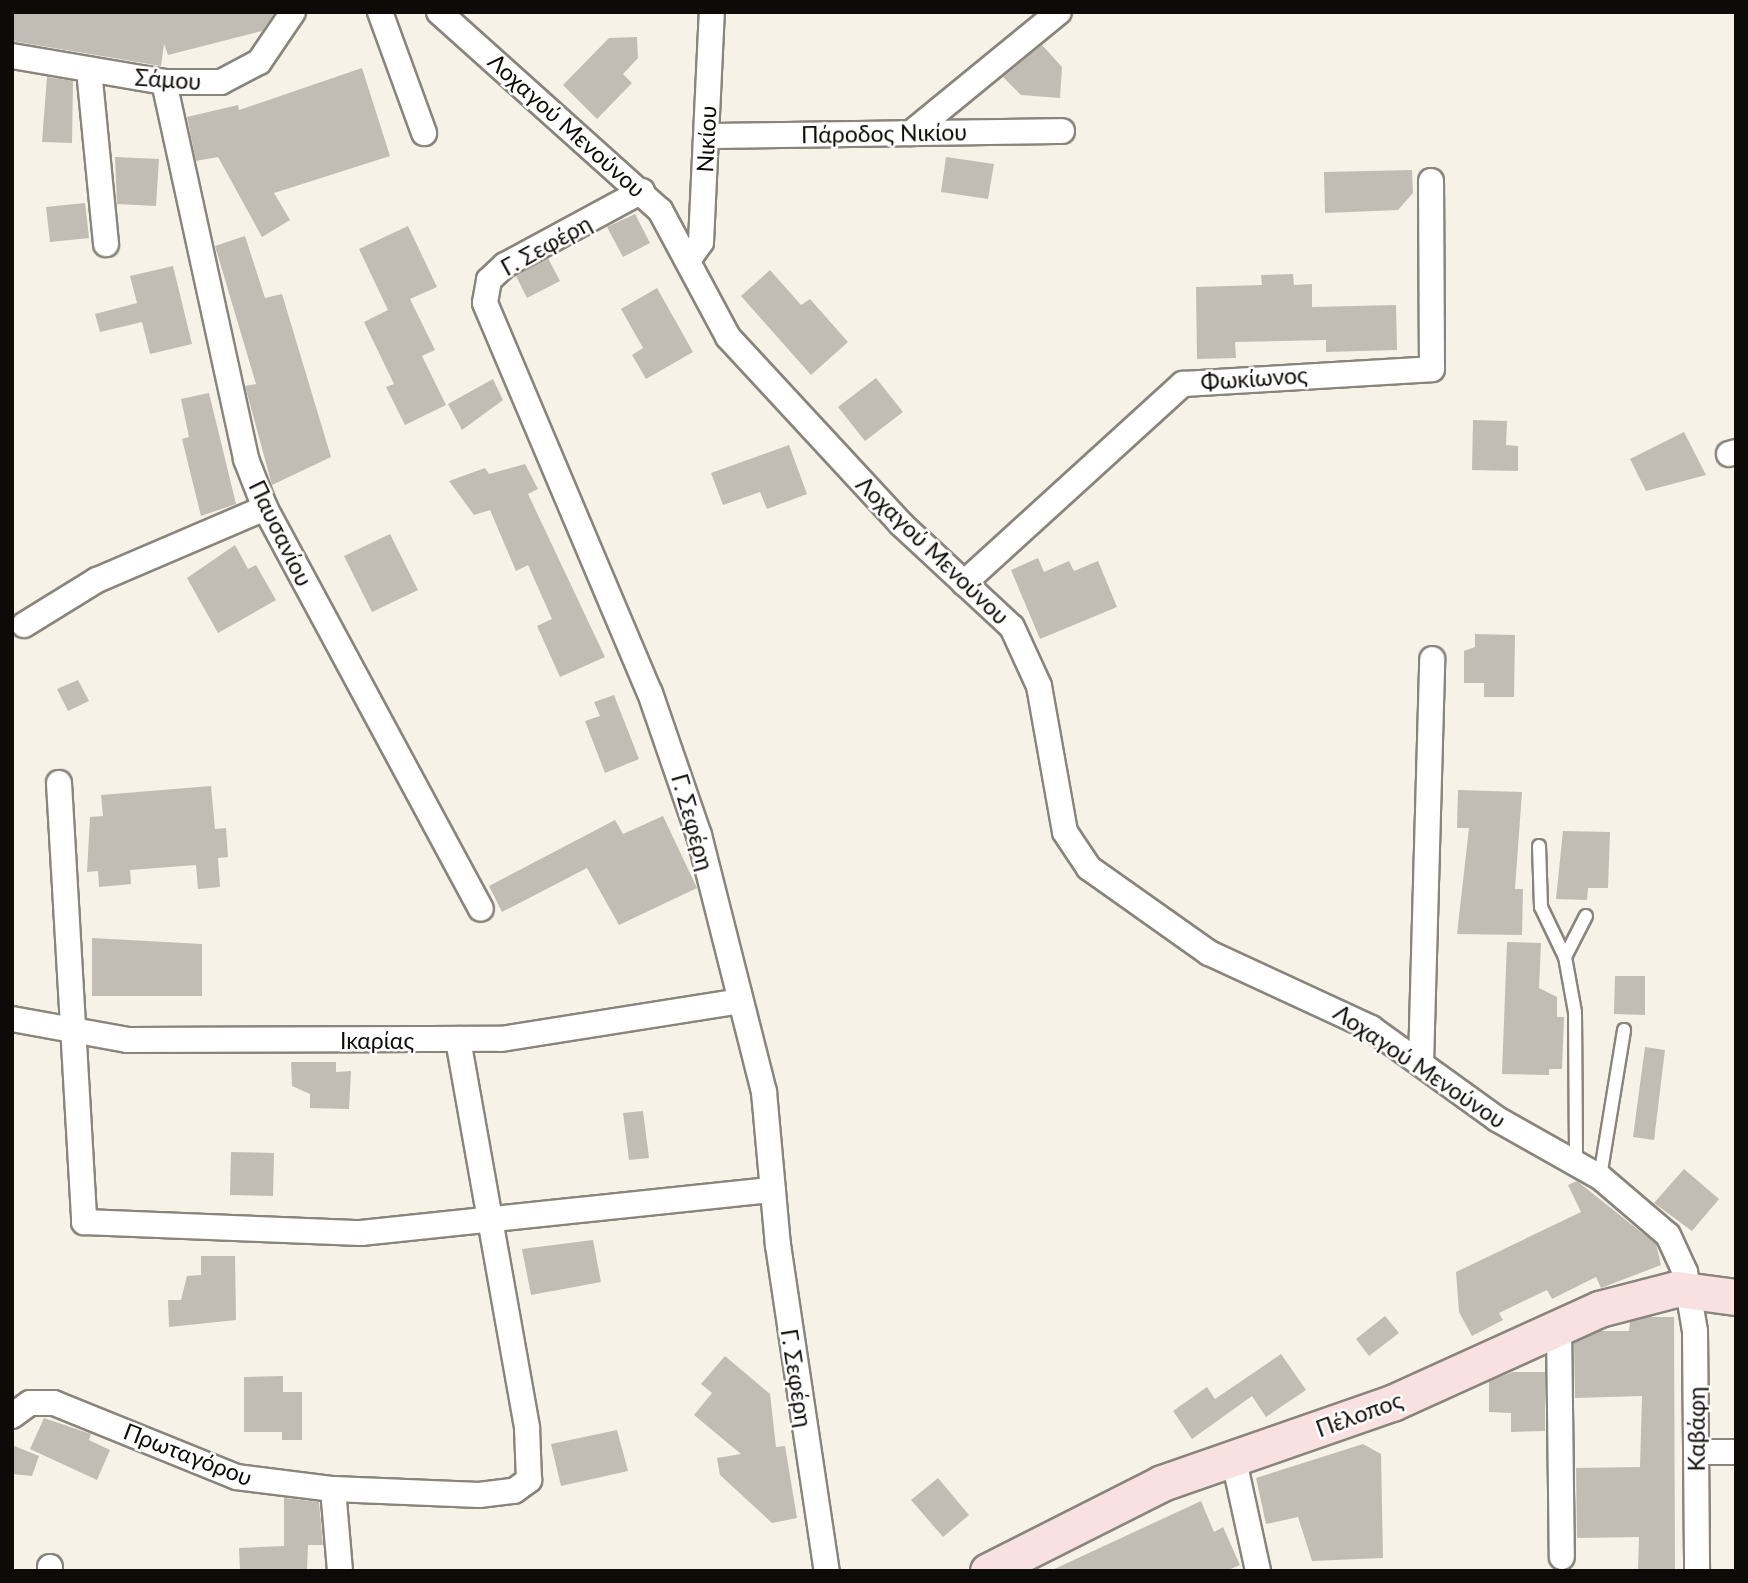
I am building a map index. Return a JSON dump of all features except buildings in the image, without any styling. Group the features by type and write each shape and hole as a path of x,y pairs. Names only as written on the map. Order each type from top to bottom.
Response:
{"street":[{"name":"Σάμου","path":"12,56 164,82 240,76 259,62 293,12"},
{"path":"380,12 424,133"},
{"name":"Λοχαγού Μενούνου","path":"439,12 642,191 673,226 737,347 901,524 1012,627 1032,664 1065,832 1089,868 1209,953 1260,981 1332,1006 1421,1063 1497,1119 1600,1177 1668,1235 1689,1289"},
{"name":"Νικίου","path":"689,260 700,249 712,12"},
{"path":"911,133 1059,12"},
{"path":"89,70 106,244"},
{"name":"Παυσανίου","path":"164,82 246,458 265,508 481,909"},
{"name":"Πάροδος Νικίου","path":"707,136 1062,131"},
{"name":"Φωκίωνος","path":"964,583 1183,384 1432,369 1431,181"},
{"name":"Γ. Σεφέρη","path":"642,191 505,265 489,280 485,303 670,746 740,1001 764,1092 773,1190 827,1571"},
{"path":"24,625 97,580 265,508"},
{"path":"1421,1063 1432,659"},
{"path":"59,783 84,1222 313,1235 488,1223 773,1190"},
{"name":"Ικαρίας","path":"12,1019 75,1034 152,1041 458,1039 522,1037 740,1001"},
{"path":"458,1039 488,1223"},
{"name":"Πρωταγόρου","path":"12,1416 30,1403 54,1403 236,1477 333,1489 479,1495 528,1483 527,1427 488,1223"},
{"name":"Πέλοπος","path":"988,1571 1126,1499 1233,1456 1392,1403 1559,1326 1635,1297 1689,1289 1736,1297"},
{"name":"Καβάφη","path":"1689,1289 1695,1331 1697,1571"},
{"path":"1559,1326 1562,1557"},
{"path":"1696,1452 1736,1452"},
{"path":"1233,1456 1258,1571"},
{"path":"333,1489 340,1571"}],"lane":[{"path":"1539,846 1541,907 1565,957 1578,1057 1576,1162"},
{"path":"1565,957 1586,916"},
{"path":"1600,1177 1624,1030"}]}
